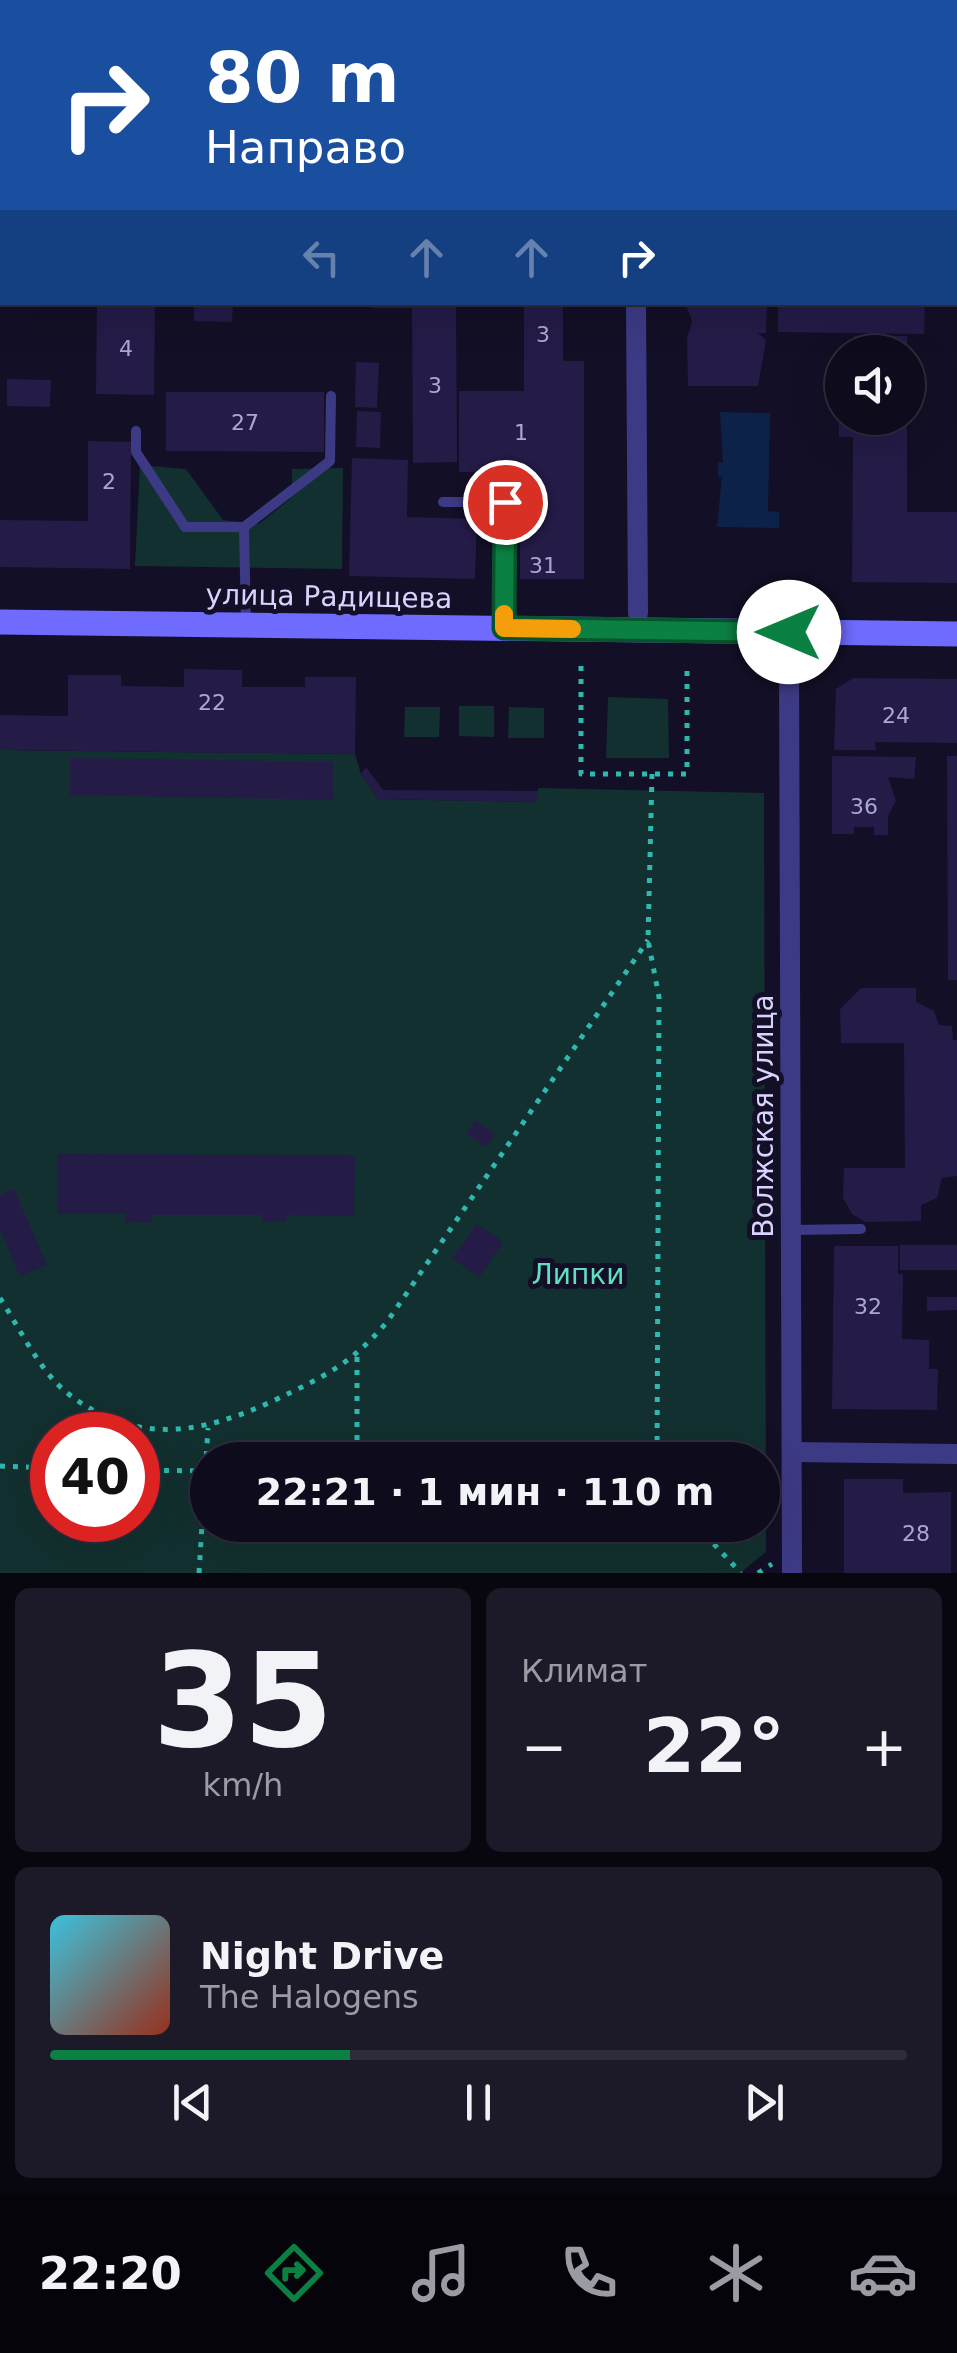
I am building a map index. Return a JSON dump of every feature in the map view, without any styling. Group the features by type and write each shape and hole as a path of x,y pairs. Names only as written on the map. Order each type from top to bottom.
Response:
{"street":[{"path":"636,305 638,613"},
{"name":"улица Радищева","path":"0,622 957,634"},
{"name":"Волжская улица","path":"789,658 792,1573"},
{"path":"792,1452 957,1454"}],"lane":[{"path":"136,431 136,452 185,527 244,527 330,462 331,396"},
{"path":"443,502 505,502 504,628"},
{"path":"244,527 246,625"},
{"path":"791,1230 861,1229"}],"path":[{"path":"581,666 580,774 688,774 688,666"},
{"path":"652,774 648,940 660,997 657,1442"},
{"path":"0,1298 63,1390 102,1416 148,1429 208,1428 238,1419 356,1357 386,1322 648,940"},
{"path":"356,1357 357,1442"},
{"path":"207,1442 208,1428"},
{"path":"0,1466 30,1467"},
{"path":"160,1471 190,1472"},
{"path":"199,1573 201,1542"},
{"path":"712,1542 741,1573"}],"green space":[{"path":"140,465 186,469 223,520 259,524 292,497 292,469 343,468 342,569 135,566"},
{"path":"608,697 668,699 669,758 606,758"},
{"path":"459,706 494,706 494,737 459,736"},
{"path":"405,707 440,707 439,737 404,737"},
{"path":"509,707 544,708 544,738 508,738"},
{"name":"Липки","path":"0,750 355,754 361,774 378,799 537,802 538,788 764,793 766,1442 190,1442 190,1542 766,1542 766,1552 740,1573 0,1573"}],"water":[{"path":"720,412 770,413 768,511 779,512 779,528 717,527 722,477 718,476 718,463 723,462"}],"building":[{"path":"97,305 155,305 154,395 96,394"},
{"path":"194,305 233,305 232,322 194,321"},
{"path":"456,305 457,462 413,463 412,308 372,308"},
{"path":"524,305 563,305 563,361 584,361 584,579 520,579 520,472 459,472 459,391 524,391"},
{"path":"686,305 767,305 766,333 758,333 766,340 758,386 688,386 687,338 692,321"},
{"path":"778,305 925,305 924,334 778,332"},
{"path":"356,362 379,363 377,408 355,407"},
{"path":"7,379 51,380 50,407 7,406"},
{"path":"166,392 324,392 324,452 166,451"},
{"path":"357,411 381,412 380,448 356,447"},
{"path":"907,435 907,512 957,512 957,583 852,582 853,437 839,437"},
{"path":"88,441 131,442 130,569 0,567 0,520 88,521"},
{"path":"352,458 408,460 407,517 477,519 475,579 349,576"},
{"path":"184,669 242,670 242,687 305,687 305,677 356,677 355,754 0,750 0,715 68,716 68,675 121,675 121,686 184,687"},
{"path":"853,678 957,679 957,743 875,742 876,750 834,750 836,689"},
{"path":"832,756 916,757 914,779 888,777 896,801 888,816 888,835 874,835 874,827 854,827 854,834 832,834"},
{"path":"947,756 957,756 957,980 948,980"},
{"path":"70,758 333,762 333,800 70,795"},
{"path":"366,767 383,790 538,791 538,802 378,799 361,774"},
{"path":"861,988 916,988 916,1002 934,1011 939,1025 952,1026 953,1040 957,1040 957,1176 942,1178 937,1198 921,1205 921,1221 865,1222 852,1214 843,1198 844,1168 905,1168 904,1043 841,1043 840,1009"},
{"path":"475,1120 495,1134 486,1147 466,1134"},
{"path":"57,1154 355,1155 354,1216 287,1215 286,1222 262,1222 262,1215 152,1215 152,1223 125,1222 125,1214 57,1214"},
{"path":"14,1189 47,1265 20,1276 0,1230 0,1195"},
{"path":"477,1224 503,1242 479,1277 452,1258"},
{"path":"900,1245 957,1245 957,1270 900,1270"},
{"path":"834,1246 898,1246 898,1274 903,1274 902,1339 929,1340 929,1369 938,1369 937,1410 832,1409"},
{"path":"927,1297 957,1297 957,1310 927,1311"},
{"path":"844,1479 903,1479 903,1493 951,1492 951,1573 844,1573"}],"slow traffic":[{"path":"504,614 504,628 572,629"}],"route":[{"path":"505,502 504,628 789,632"}]}
